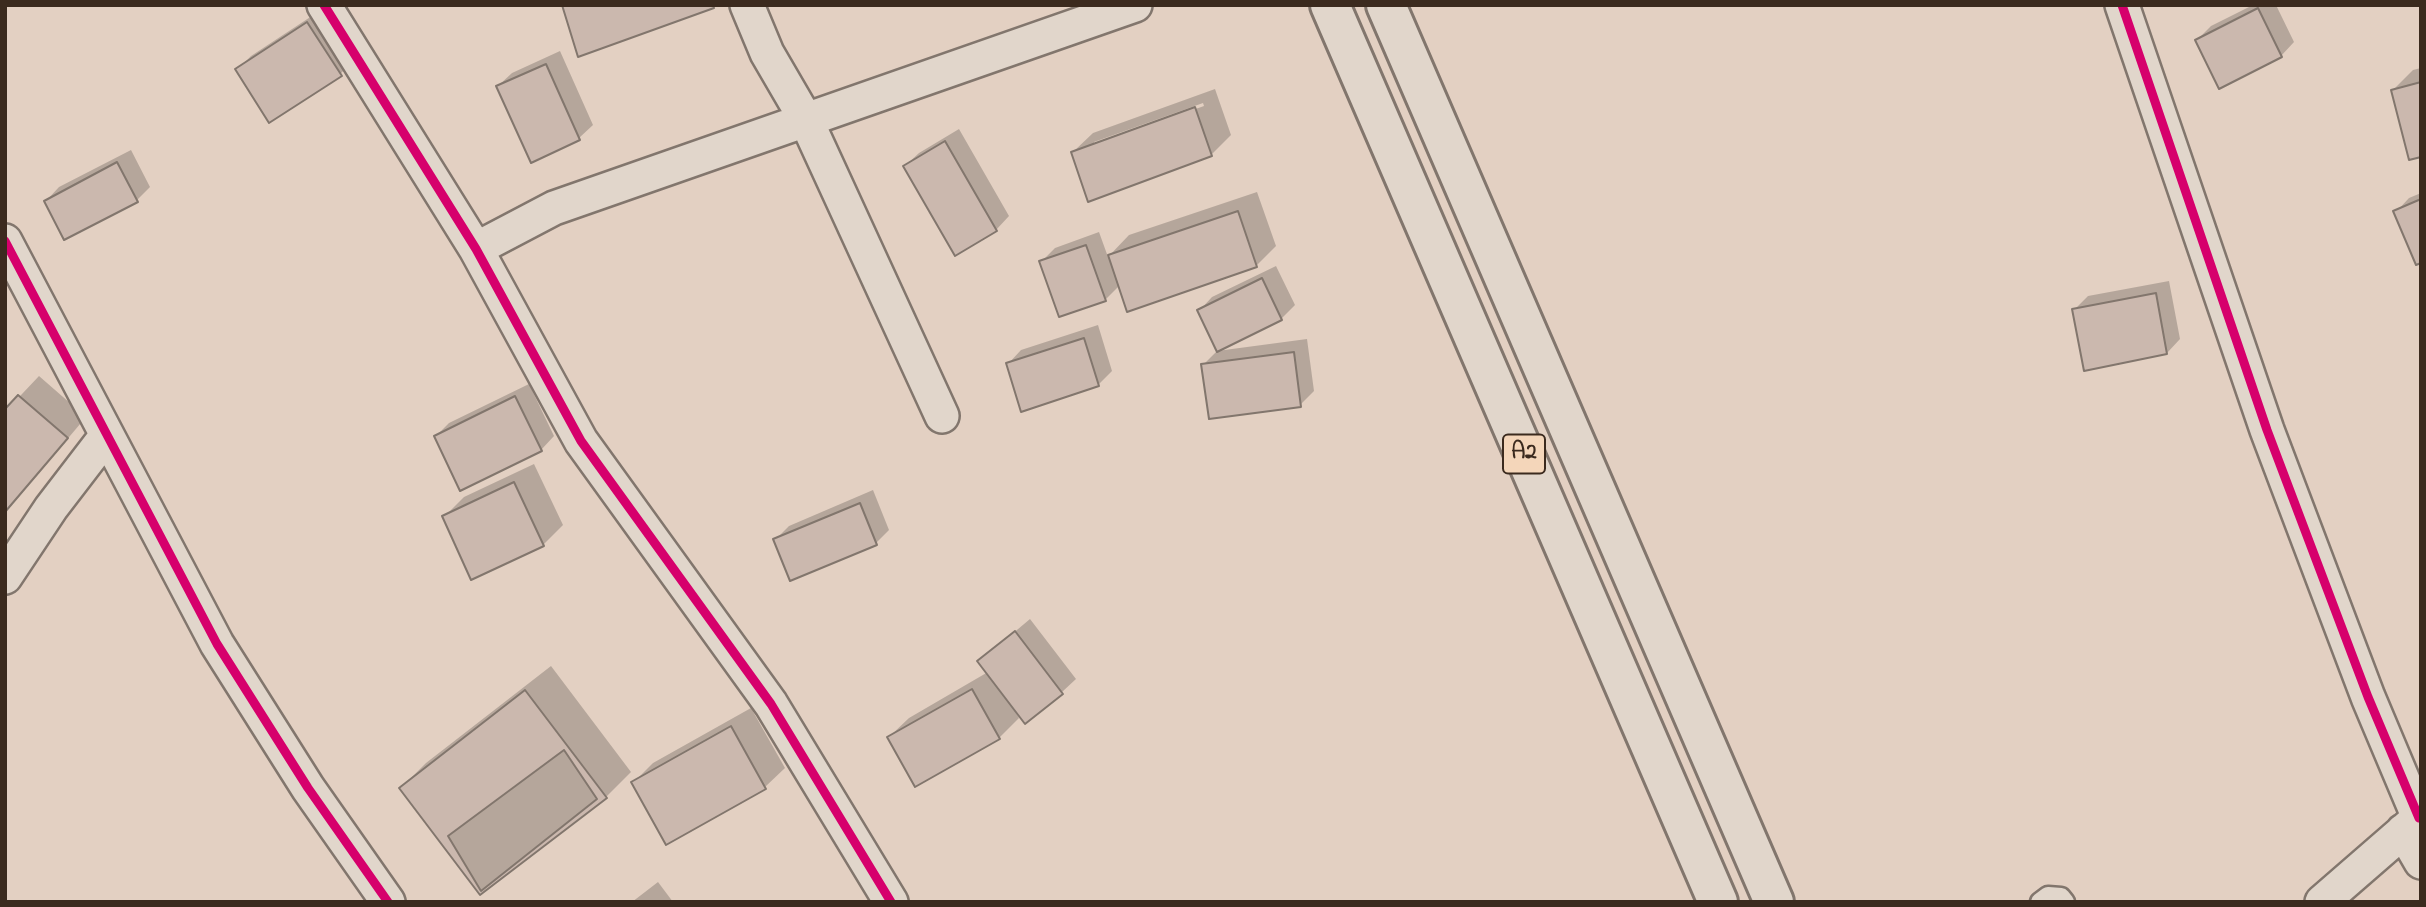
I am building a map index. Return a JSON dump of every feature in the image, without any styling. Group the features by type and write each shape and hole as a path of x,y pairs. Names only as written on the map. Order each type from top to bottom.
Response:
{"highway":[{"name":"A2","path":"1329,5 1718,902"},
{"name":"A2","path":"1386,5 1774,902"}],"street":[{"path":"324,5 476,249 581,441 771,704 888,901"},
{"path":"747,5 767,53 806,120 942,416"},
{"path":"476,249 554,208 1135,5"},
{"path":"2122,5 2267,430 2415,822 2421,862"},
{"path":"5,241 217,644 308,788 388,902"},
{"path":"5,577 51,508 107,435"},
{"path":"2322,902 2415,822"}],"lane":[{"path":"2040,902 2048,896 2061,897 2065,902"}],"building":[{"path":"562,5 713,5 714,8 578,57"},
{"path":"2258,8 2282,57 2219,89 2195,40"},
{"path":"307,22 342,76 269,123 235,69"},
{"path":"546,64 580,140 531,163 496,86"},
{"path":"2421,82 2421,157 2409,160 2391,90"},
{"path":"1195,107 1212,156 1088,202 1071,152"},
{"path":"945,141 997,231 955,256 903,166"},
{"path":"117,162 138,202 64,240 44,201"},
{"path":"2421,199 2421,263 2416,265 2393,211"},
{"path":"1238,211 1257,267 1127,312 1108,255"},
{"path":"1086,245 1106,301 1059,317 1039,261"},
{"path":"1262,278 1282,320 1217,352 1197,310"},
{"path":"2156,293 2167,354 2084,371 2072,309"},
{"path":"1084,338 1099,386 1021,412 1006,363"},
{"path":"1294,352 1301,407 1209,419 1201,364"},
{"path":"18,395 68,438 5,512 5,409"},
{"path":"515,396 542,451 460,491 434,436"},
{"path":"514,482 544,546 471,580 442,516"},
{"path":"860,503 877,545 790,581 773,539"},
{"path":"1015,631 1063,694 1025,724 977,661"},
{"path":"972,689 1000,739 915,787 887,737"},
{"path":"525,690 607,798 480,895 399,788"},
{"path":"731,726 766,789 666,845 631,782"},
{"path":"564,750 597,799 481,891 448,836"}],"cycle path":[{"path":"324,5 476,249 581,441 771,704 891,902"},
{"path":"2122,5 2267,430 2368,697 2419,818"},
{"path":"5,241 217,644 308,788 388,902"}]}
